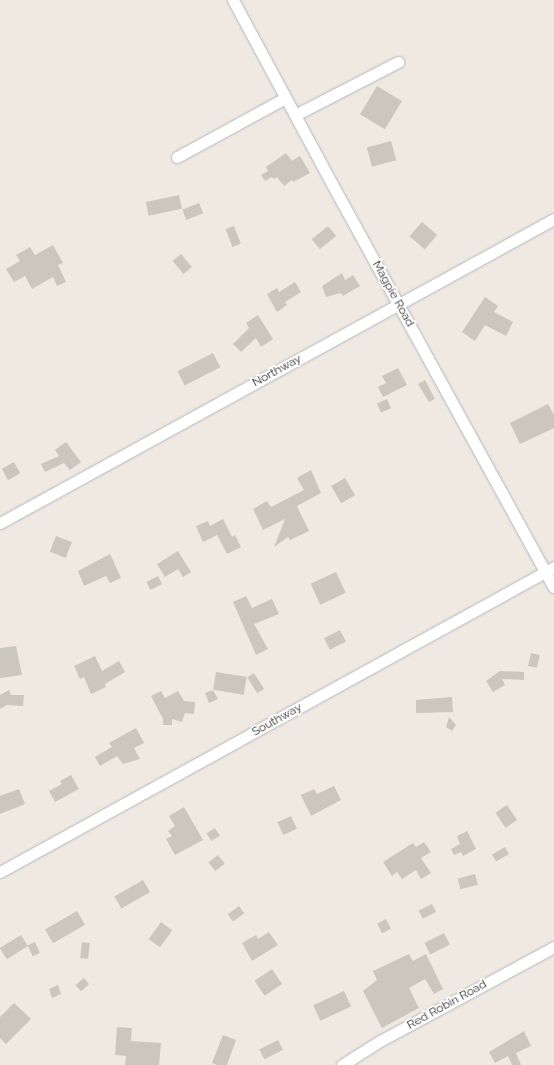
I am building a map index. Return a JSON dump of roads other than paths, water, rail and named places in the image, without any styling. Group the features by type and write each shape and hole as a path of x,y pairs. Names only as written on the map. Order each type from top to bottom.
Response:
{"street":[{"name":"Magpie Road","path":"233,0 285,98 399,304 550,569 554,586"},
{"path":"295,115 398,62"},
{"path":"177,157 285,98"},
{"name":"Northway","path":"0,523 554,219"},
{"name":"Southway","path":"0,872 550,569"},
{"name":"Red Robin Road","path":"342,1065 380,1041 554,947"}]}
